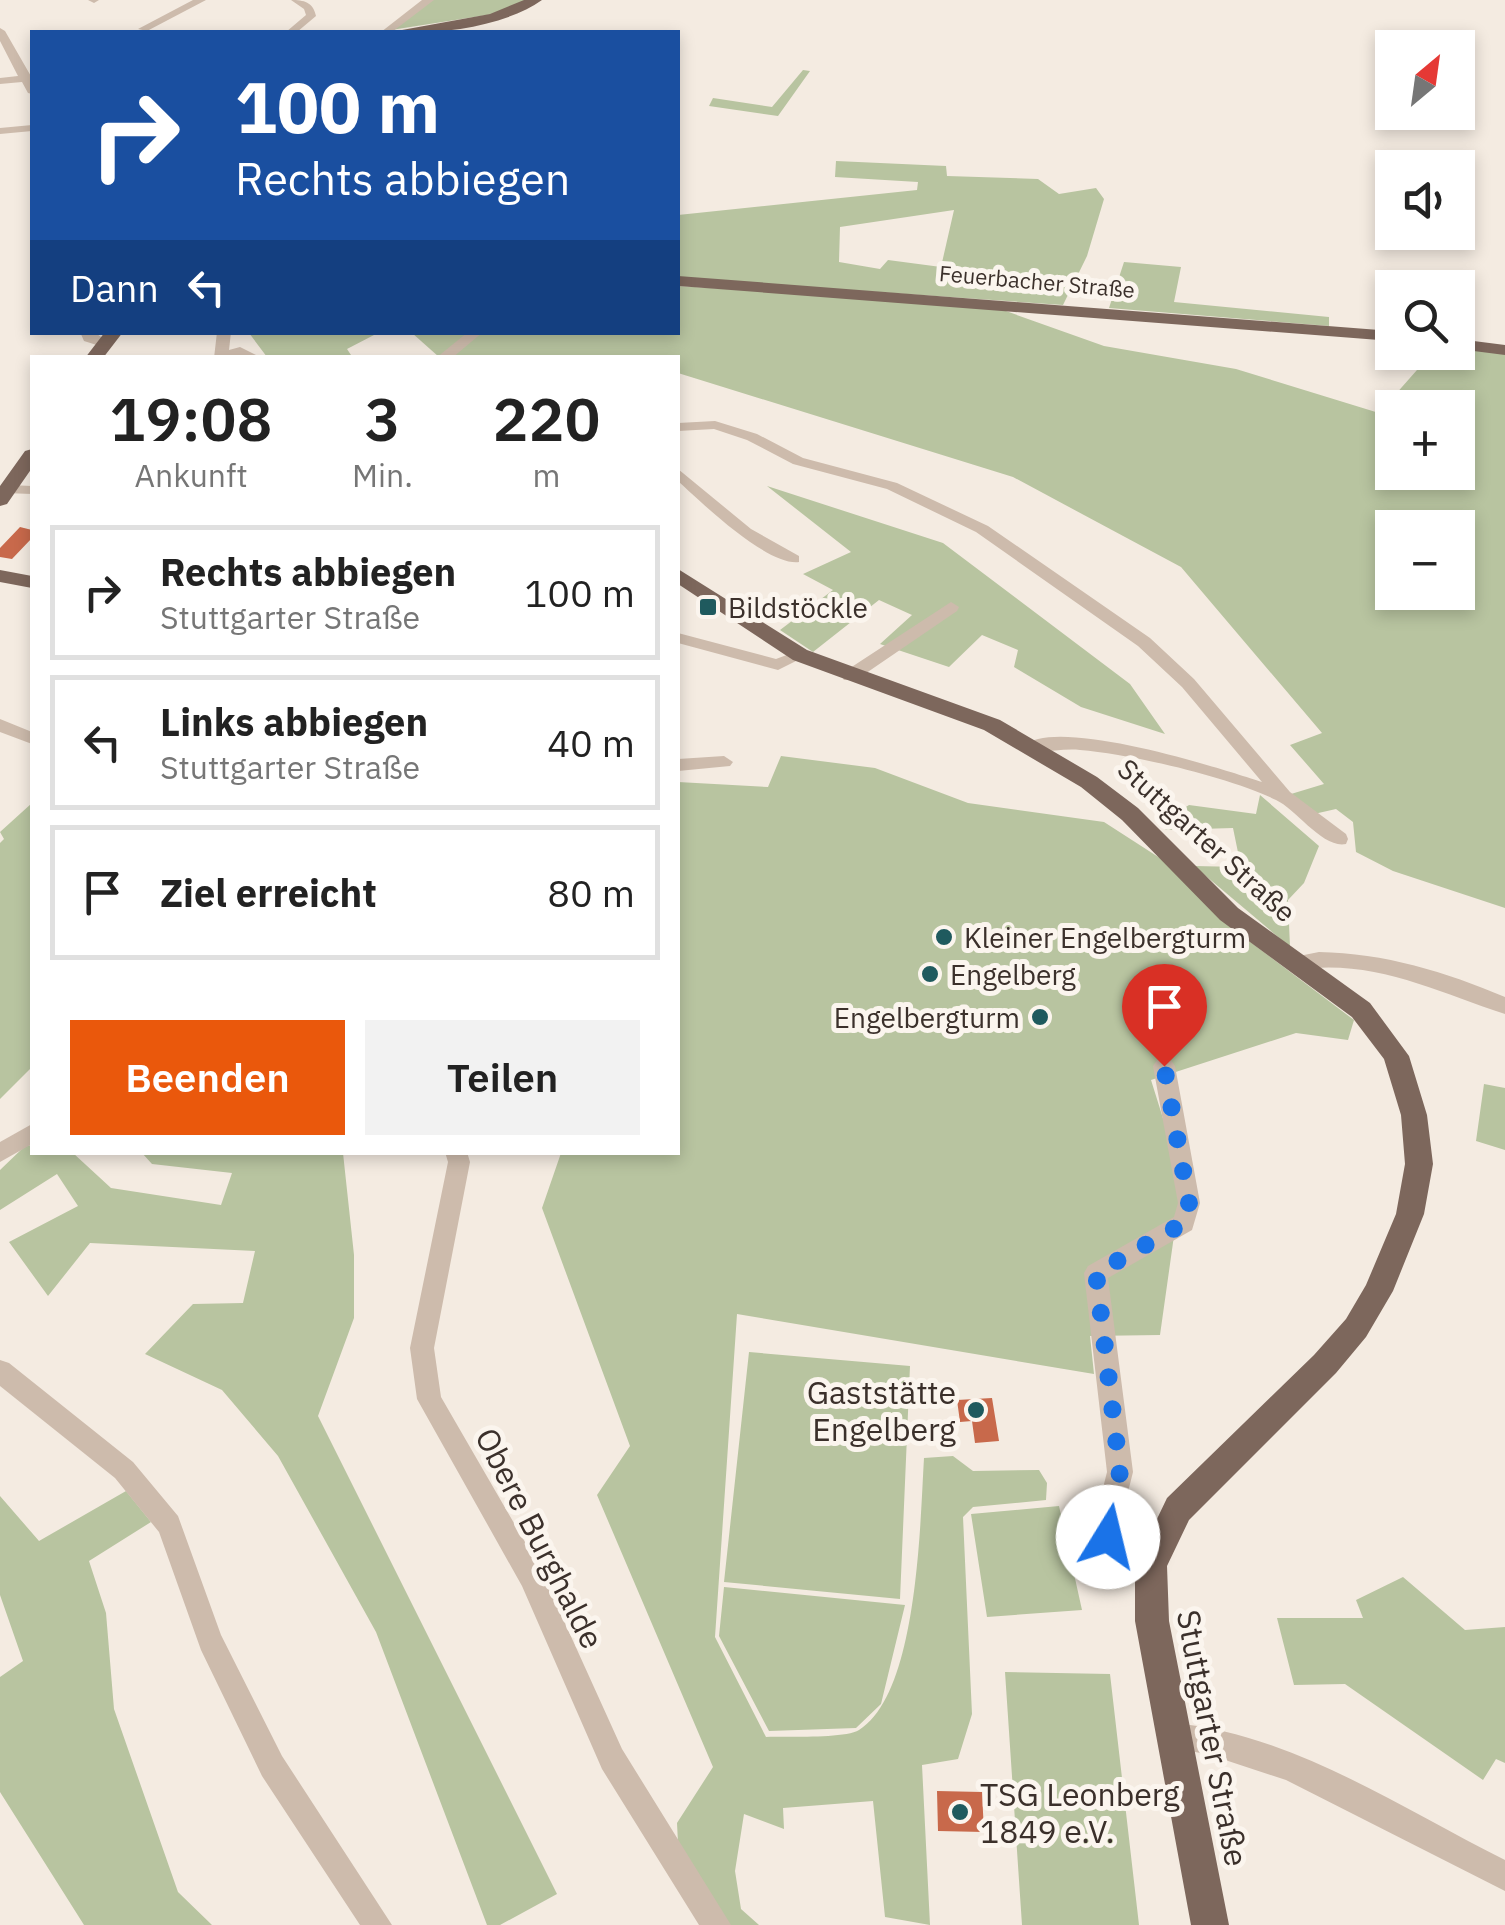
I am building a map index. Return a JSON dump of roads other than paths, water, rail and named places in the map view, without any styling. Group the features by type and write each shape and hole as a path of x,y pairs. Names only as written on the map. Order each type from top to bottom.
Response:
{"main road":[{"path":"411,30 493,17 536,0"},
{"name":"Feuerbacher Straße","path":"680,281 1375,335"},
{"path":"1475,346 1505,350"},
{"path":"4,495 30,458"},
{"name":"Stuttgarter Straße","path":"680,575 800,655 992,726 1032,746 1130,814 1229,914 1361,1010 1396,1056 1419,1150 1410,1214 1378,1291 1356,1328 1324,1364 1203,1480 1161,1537 1151,1565 1152,1621 1210,1925"},
{"path":"0,576 30,582"}],"street":[{"path":"143,29 201,0"},
{"path":"293,30 311,16 309,8 296,0"},
{"path":"389,30 429,0"},
{"path":"1,33 30,86"},
{"path":"0,81 27,78"},
{"path":"0,131 30,128"},
{"path":"446,355 473,335"},
{"path":"226,355 240,350 250,355"},
{"path":"680,427 715,425 752,437 798,461 892,486 982,529 1144,642 1188,683 1284,796 1339,839"},
{"path":"680,476 745,532 793,559"},
{"path":"4,495 30,490"},
{"path":"850,676 950,608"},
{"path":"680,639 778,665 800,655"},
{"path":"0,725 30,737"},
{"path":"1032,746 1058,741 1090,745 1226,776 1284,796"},
{"path":"680,765 724,762"},
{"path":"1296,963 1321,960 1419,973 1505,1006"},
{"path":"1151,1565 1120,1552 1108,1537 1108,1520 1120,1472 1096,1273 1184,1223 1189,1203 1164,1066"},
{"path":"0,1153 30,1134"},
{"name":"Obere Burghalde","path":"457,1155 459,1162 422,1348 428,1399 531,1577 612,1760 716,1925"},
{"path":"0,1371 124,1470 169,1525 210,1641 272,1766 377,1925"},
{"path":"1174,1737 1210,1738 1257,1754 1505,1876"}],"place":[{"name":"Bildstöckle","path":"708,607"},
{"name":"Kleiner Engelbergturm","path":"944,937"},
{"name":"Engelberg","path":"930,974"},
{"name":"Engelbergturm","path":"1040,1017"},
{"name":"Gaststätte Engelberg","path":"976,1410"},
{"name":"TSG Leonberg 1849 e.V.","path":"960,1812"}]}
